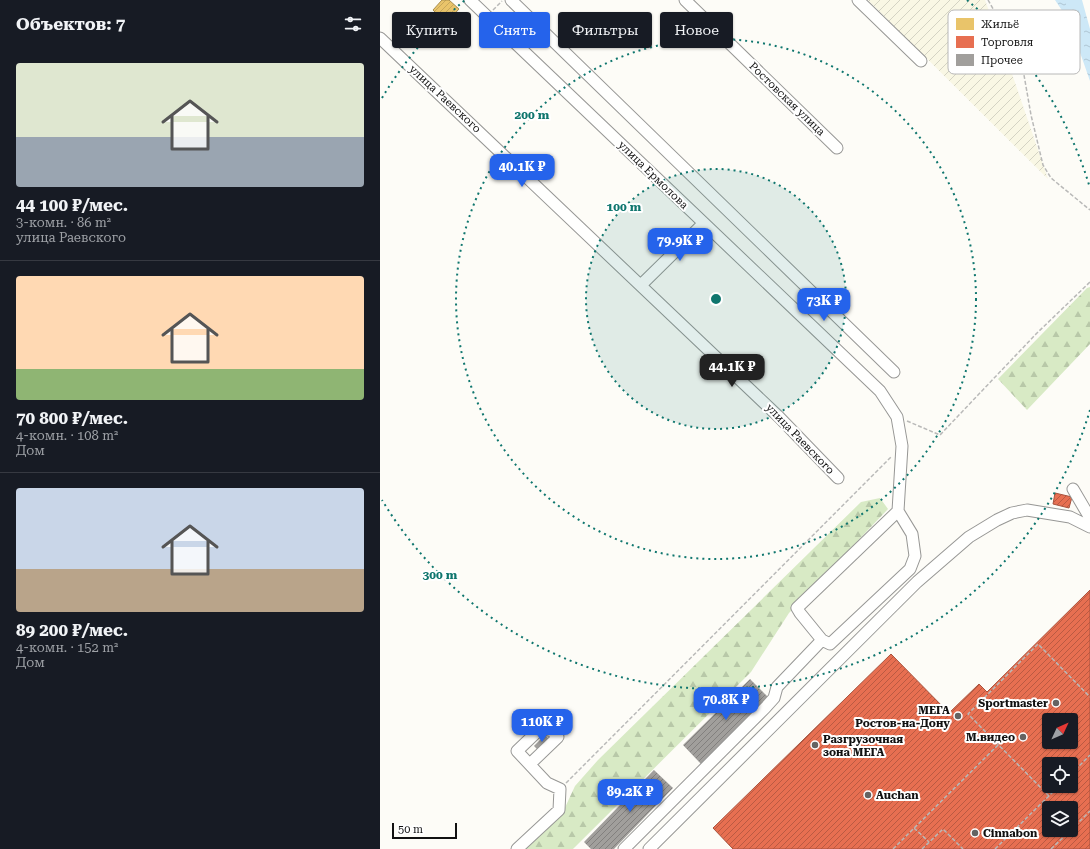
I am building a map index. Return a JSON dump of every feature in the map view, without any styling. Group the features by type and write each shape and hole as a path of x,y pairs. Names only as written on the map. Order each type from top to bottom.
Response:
{"street":[{"name":"улица Ермолова","path":"470,0 483,12"},
{"path":"511,0 894,372"},
{"name":"Ростовская улица","path":"685,0 837,148"},
{"path":"858,0 921,61"},
{"name":"улица Раевского","path":"380,38 779,417 838,478"},
{"name":"улица Ермолова","path":"521,48 880,391 897,417 902,446 898,511"},
{"path":"641,285 704,223"},
{"path":"1073,489 1090,518"},
{"path":"649,849 917,582 969,537 1007,515 1027,510 1070,517 1090,527"},
{"path":"898,511 912,534 915,556 910,569 830,644 822,640 800,614 797,608 898,511"},
{"path":"624,849 765,708 774,698 777,687 822,640"},
{"path":"517,849 559,810 560,789 547,783 530,764"}],"path":[{"path":"491,12 503,0"},
{"path":"988,0 994,10"},
{"path":"1024,74 1031,115 1043,165 1051,178 1090,210"},
{"path":"897,417 940,435 1036,334 1090,282"},
{"path":"560,789 902,446"},
{"path":"1049,796 968,714 1038,644 1090,697"},
{"path":"893,849 999,744"},
{"path":"1078,767 1090,755"},
{"path":"995,849 1052,793"},
{"path":"1078,823 1090,811"},
{"path":"914,828 929,842"},
{"path":"922,849 943,828 963,849"},
{"path":"1052,849 1064,837"}],"shaded area":[{"path":"868,0 985,0 989,10 948,10 948,74 1012,74 1048,179"}],"green space":[{"path":"1090,287 1090,344 1027,410 998,379 1087,288"},
{"path":"880,498 888,509 789,613 751,672 573,849 524,849 562,814 575,786 598,760 861,502"}],"water":[{"path":"1055,0 1082,0 1090,29 1090,81 1080,52 1080,10 1062,10"}],"building: Жильё":[{"path":"442,0 449,0 459,9 456,12 435,12 433,10"}],"building: Торговля":[{"path":"1055,493 1072,497 1069,508 1053,504"},
{"name":"МЕГА Ростов-на-Дону","path":"1090,590 1090,849 733,849 713,828 891,654 949,713 979,684 987,692"}],"building: Прочее":[{"path":"750,679 769,698 701,764 683,745"},
{"path":"545,735 550,740 539,751 534,746"},
{"path":"654,770 673,788 614,849 591,849 584,842"}],"place":[{"name":"Sportmaster","path":"1056,703"},
{"name":"МЕГА Ростов-на-Дону","path":"958,716"},
{"name":"М.видео","path":"1023,737"},
{"name":"Разгрузочная зона МЕГА","path":"815,745"},
{"name":"Auchan","path":"868,795"},
{"name":"Cinnabon","path":"975,833"}]}
